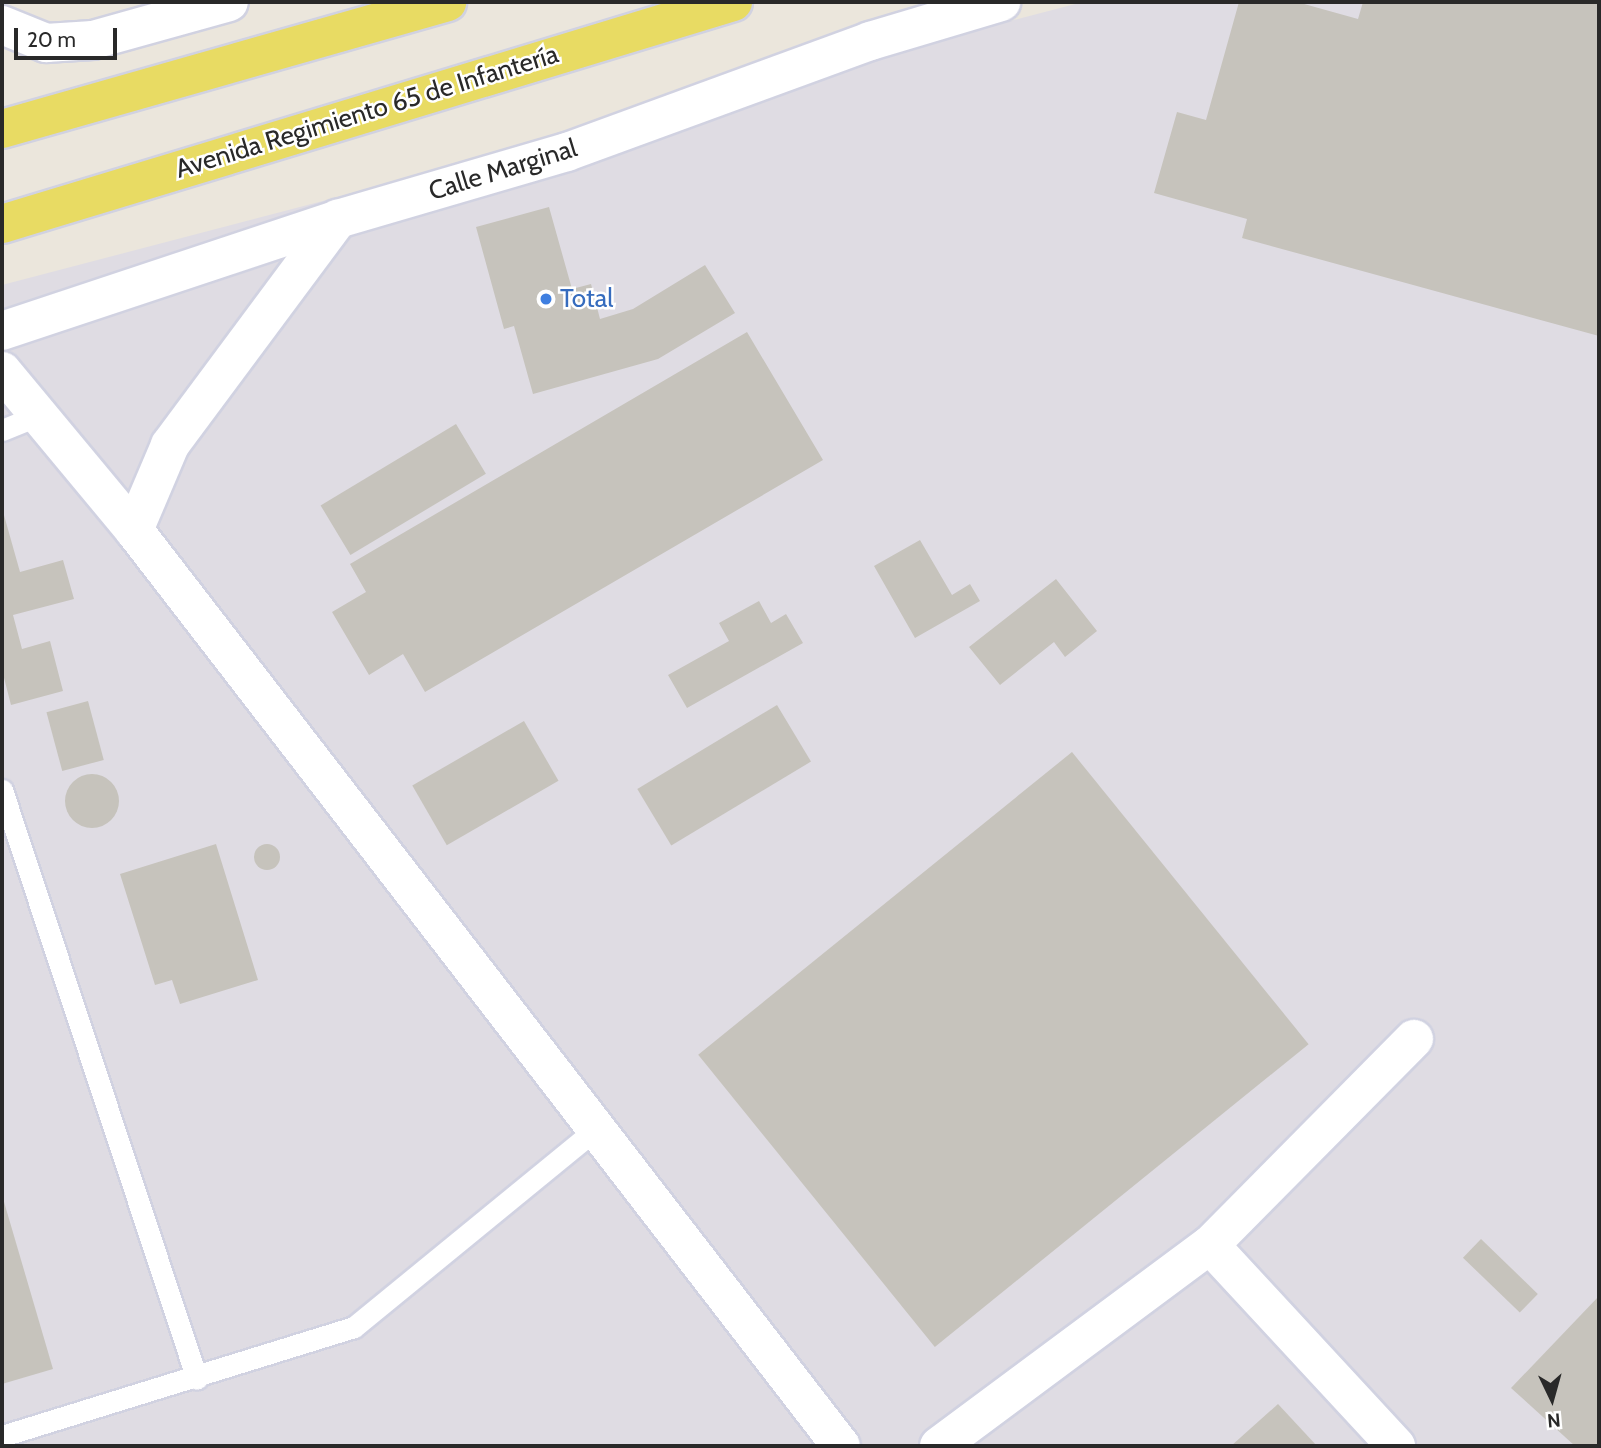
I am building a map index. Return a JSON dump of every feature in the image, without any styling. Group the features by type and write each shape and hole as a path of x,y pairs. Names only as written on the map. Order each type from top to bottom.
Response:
{"main road":[{"path":"2,129 447,2"},
{"name":"Avenida Regimiento 65 de Infantería","path":"2,224 733,2"}],"street":[{"path":"2,25 46,43 93,40 229,2"},
{"name":"Calle Marginal","path":"2,331 338,219 567,152 870,41 1001,2"},
{"path":"134,530 170,445 338,219"},
{"path":"2,371 134,530 841,1446"},
{"path":"939,1446 1210,1245 1414,1039"},
{"path":"1210,1245 1396,1446"}],"lane":[{"path":"2,430 38,415"},
{"path":"2,790 197,1379"},
{"path":"2,1436 197,1379 354,1327 596,1129"}],"shaded area":[{"path":"1083,2 1599,2 1599,1446 2,1446 2,285"}],"building":[{"path":"1239,2 1297,2 1358,19 1363,2 1599,2 1599,336 1242,238 1247,219 1154,193 1177,112 1206,120"},
{"name":"Total","path":"549,207 572,289 591,284 600,319 633,309 705,265 735,313 658,359 533,394 514,326 504,329 476,227"},
{"path":"747,332 823,460 425,692 403,654 369,675 332,612 366,592 350,564"},
{"path":"456,424 486,474 350,555 321,505"},
{"path":"2,508 20,572 63,560 74,599 13,615 22,649 50,641 63,691 11,705 2,670"},
{"path":"920,540 952,595 970,584 980,601 915,638 874,566"},
{"path":"1056,579 1097,631 1065,657 1054,642 1000,685 969,647"},
{"path":"759,601 771,623 786,614 803,643 687,708 668,675 729,641 719,623"},
{"path":"88,701 104,760 62,771 46,712"},
{"path":"777,705 811,762 671,846 637,789"},
{"path":"524,721 558,781 447,845 412,786"},
{"path":"1072,752 1309,1044 935,1347 698,1055"},
{"path":"92,774 111,782 119,801 111,820 92,828 73,820 65,801 73,782"},
{"path":"216,844 258,980 180,1004 172,980 155,985 120,874"},
{"path":"267,844 276,848 280,857 276,866 267,870 258,866 254,857 258,848"},
{"path":"2,1195 53,1369 2,1384"},
{"path":"1481,1239 1538,1294 1520,1313 1463,1258"},
{"path":"1599,1296 1599,1446 1575,1446 1511,1388"},
{"path":"1278,1404 1317,1446 1231,1446"}],"place":[{"name":"Total","path":"546,299"}]}
